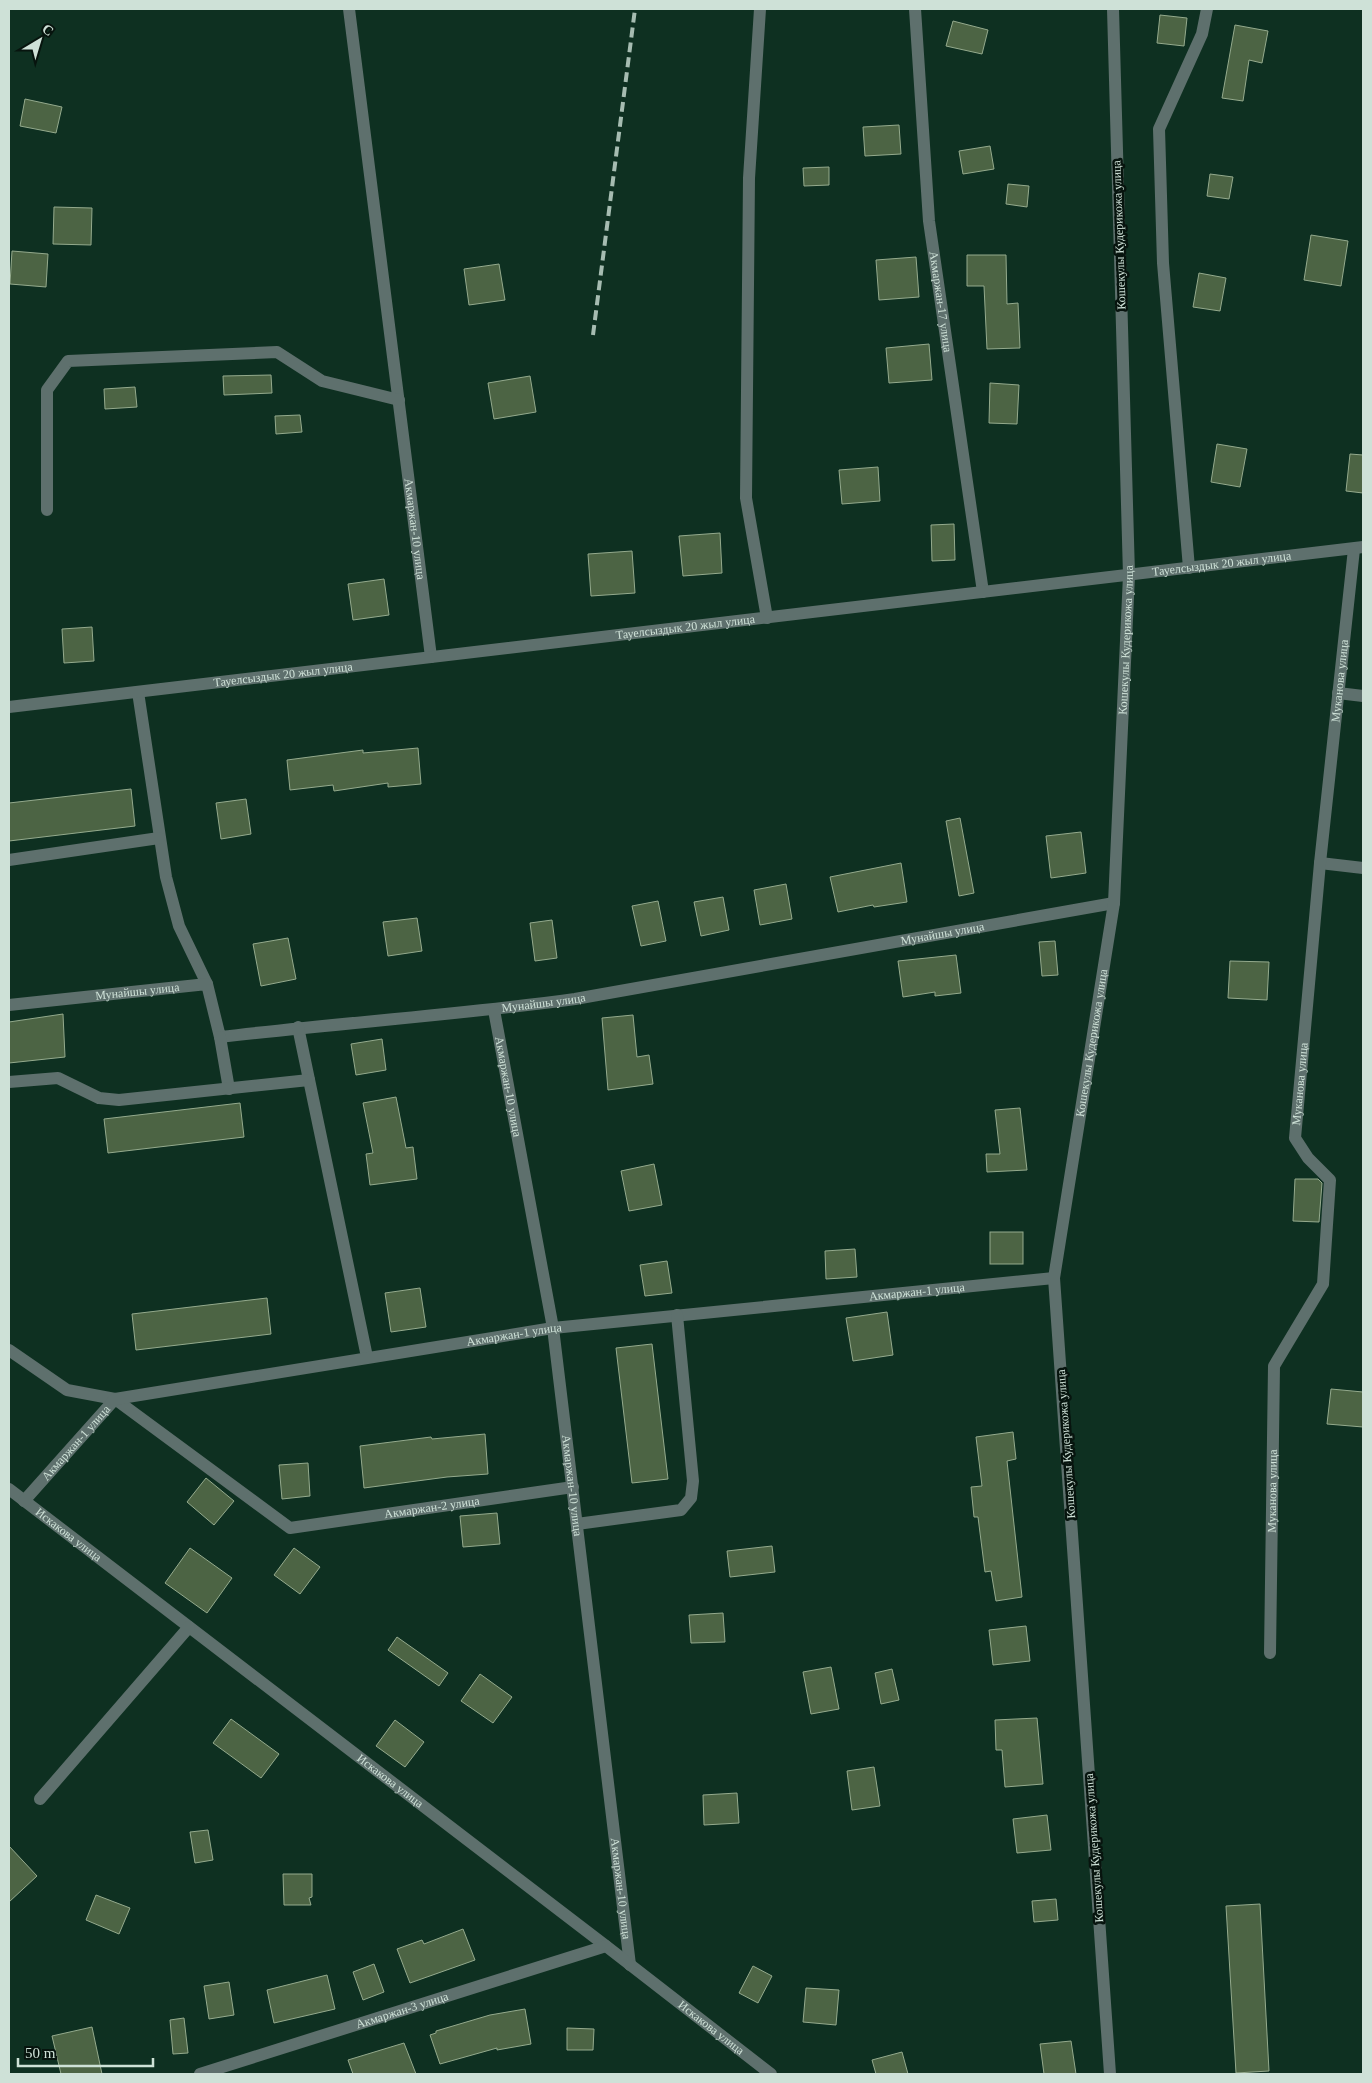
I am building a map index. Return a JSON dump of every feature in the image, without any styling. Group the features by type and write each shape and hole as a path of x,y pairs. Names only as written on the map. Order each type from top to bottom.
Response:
{"street":[{"name":"Акмаржан-10 улица","path":"348,9 431,657"},
{"path":"760,9 749,178 746,498 767,618"},
{"name":"Акмаржан-17 улица","path":"915,9 929,222 983,592"},
{"name":"Кошекулы Кудерикожа улица","path":"1110,2074 1054,1278 1114,903 1129,575 1113,9"},
{"path":"1189,568 1163,263 1159,129 1202,34 1207,9"},
{"path":"48,510 47,390 68,361 277,352 322,381 399,400"},
{"name":"Тауелсыздык 20 жыл улица","path":"9,707 1358,548"},
{"name":"Муканова улица","path":"1270,1653 1274,1366 1323,1284 1330,1180 1308,1158 1295,1138 1320,863 1338,693 1358,548"},
{"path":"138,692 159,838 179,926 207,984 220,1037 229,1088"},
{"path":"1338,693 1363,696"},
{"path":"9,860 159,838"},
{"path":"1320,863 1363,868"},
{"name":"Мунайшы улица","path":"220,1037 298,1027 494,1010 575,999 1114,903"},
{"name":"Мунайшы улица","path":"9,1004 207,984"},
{"name":"Акмаржан-10 улица","path":"494,1010 553,1328 630,1964"},
{"path":"298,1027 367,1357"},
{"path":"9,1082 58,1078 99,1098 119,1100 309,1080"},
{"name":"Акмаржан-1 улица","path":"24,1501 115,1399 553,1328 1054,1278"},
{"path":"578,1524 681,1510 691,1498 693,1481 678,1315"},
{"path":"9,1350 66,1390 115,1399"},
{"name":"Акмаржан-2 улица","path":"115,1399 290,1528 573,1487"},
{"name":"Искакова улица","path":"9,1490 630,1964 771,2074"},
{"path":"40,1799 189,1627"},
{"name":"Акмаржан-3 улица","path":"200,2074 606,1946"}],"building":[{"path":"1160,15 1187,18 1184,46 1157,43"},
{"path":"953,21 988,30 982,54 946,46"},
{"path":"1235,25 1268,31 1262,63 1249,60 1243,101 1222,98"},
{"path":"25,99 62,107 56,133 20,126"},
{"path":"899,125 901,154 865,156 863,127"},
{"path":"990,146 994,169 963,174 959,151"},
{"path":"829,167 829,185 804,186 803,168"},
{"path":"1210,174 1233,177 1229,199 1207,196"},
{"path":"1008,184 1029,186 1027,207 1006,204"},
{"path":"54,207 92,208 91,245 53,244"},
{"path":"1311,235 1348,241 1341,286 1304,280"},
{"path":"12,251 48,254 46,287 10,284"},
{"path":"967,255 1006,255 1007,304 1018,303 1020,348 987,349 984,286 967,286"},
{"path":"916,257 919,297 879,300 876,260"},
{"path":"499,264 505,300 469,305 464,269"},
{"path":"1199,273 1226,278 1220,311 1193,307"},
{"path":"929,344 932,380 889,383 886,348"},
{"path":"271,375 272,393 224,395 223,376"},
{"path":"530,376 536,412 494,419 488,383"},
{"path":"990,383 1019,385 1017,424 989,423"},
{"path":"135,387 137,407 105,409 104,389"},
{"path":"300,415 302,432 276,434 275,416"},
{"path":"1217,444 1247,449 1240,487 1211,482"},
{"path":"1350,454 1363,455 1363,493 1346,491"},
{"path":"878,467 880,501 842,504 839,470"},
{"path":"954,524 955,560 932,561 931,525"},
{"path":"720,533 722,573 683,576 679,536"},
{"path":"632,551 635,593 591,596 588,554"},
{"path":"384,579 389,615 353,620 348,584"},
{"path":"92,627 94,661 64,663 62,629"},
{"path":"418,748 421,784 388,787 388,783 334,791 333,785 290,790 287,760 363,750 363,753"},
{"path":"131,789 135,826 9,841 9,803"},
{"path":"246,799 251,834 221,839 216,803"},
{"path":"960,818 974,893 959,896 946,821"},
{"path":"1081,832 1086,873 1051,878 1046,836"},
{"path":"901,863 907,902 874,907 873,905 838,912 830,877"},
{"path":"786,884 792,919 760,925 754,890"},
{"path":"723,897 729,930 701,936 694,902"},
{"path":"658,901 666,941 641,946 632,906"},
{"path":"417,918 422,951 388,956 383,922"},
{"path":"552,920 557,958 535,961 530,923"},
{"path":"288,938 296,979 261,986 253,944"},
{"path":"1055,941 1058,975 1042,976 1039,942"},
{"path":"956,955 961,993 935,996 935,992 903,997 898,961"},
{"path":"1230,961 1269,962 1267,1000 1228,998"},
{"path":"63,1014 65,1057 9,1063 9,1022"},
{"path":"633,1015 637,1057 649,1055 653,1084 608,1090 602,1018"},
{"path":"382,1039 386,1070 356,1075 351,1044"},
{"path":"396,1097 406,1148 413,1147 417,1179 370,1185 366,1154 373,1153 363,1103"},
{"path":"240,1103 244,1137 108,1153 104,1119"},
{"path":"1020,1108 1027,1170 987,1172 986,1154 1000,1154 995,1110"},
{"path":"654,1164 662,1205 629,1211 621,1171"},
{"path":"1295,1179 1318,1179 1322,1183 1319,1222 1293,1221"},
{"path":"990,1232 1023,1232 1023,1264 990,1264"},
{"path":"855,1249 857,1277 826,1279 825,1251"},
{"path":"667,1261 672,1293 645,1296 640,1265"},
{"path":"420,1288 426,1327 391,1332 385,1293"},
{"path":"267,1298 271,1334 136,1350 132,1314"},
{"path":"887,1312 893,1355 853,1361 846,1318"},
{"path":"652,1344 668,1479 632,1483 616,1348"},
{"path":"1331,1389 1363,1392 1363,1427 1327,1424"},
{"path":"1013,1432 1016,1459 1007,1461 1022,1597 996,1601 991,1571 985,1572 978,1517 974,1517 971,1487 982,1486 976,1437"},
{"path":"485,1434 488,1474 447,1477 364,1488 360,1446 431,1437 432,1439"},
{"path":"308,1463 310,1496 282,1499 279,1465"},
{"path":"206,1478 234,1501 214,1525 187,1502"},
{"path":"497,1513 500,1544 463,1547 460,1516"},
{"path":"772,1546 775,1572 730,1577 727,1551"},
{"path":"190,1548 232,1578 207,1613 165,1583"},
{"path":"294,1548 320,1567 300,1594 274,1575"},
{"path":"723,1613 725,1642 691,1643 689,1615"},
{"path":"1026,1626 1030,1661 993,1665 989,1630"},
{"path":"397,1637 448,1673 439,1686 388,1650"},
{"path":"831,1667 839,1709 811,1714 803,1672"},
{"path":"892,1669 899,1700 881,1704 875,1673"},
{"path":"480,1674 512,1697 493,1723 461,1701"},
{"path":"1037,1718 1043,1784 1005,1787 1002,1750 996,1750 995,1720"},
{"path":"231,1719 279,1754 261,1778 213,1743"},
{"path":"395,1720 424,1742 405,1767 376,1746"},
{"path":"874,1767 880,1806 852,1810 847,1771"},
{"path":"737,1793 739,1823 704,1825 703,1795"},
{"path":"1047,1815 1051,1850 1017,1853 1013,1819"},
{"path":"208,1830 213,1860 195,1863 190,1832"},
{"path":"9,1846 37,1876 9,1902"},
{"path":"283,1874 312,1874 312,1897 309,1898 311,1905 284,1905"},
{"path":"96,1895 130,1908 119,1934 86,1920"},
{"path":"1056,1899 1058,1920 1034,1922 1032,1901"},
{"path":"1260,1904 1269,2071 1236,2073 1226,1906"},
{"path":"463,1929 475,1960 410,1983 397,1949 422,1940 424,1944"},
{"path":"374,1964 384,1992 363,2000 353,1972"},
{"path":"753,1966 772,1976 758,2003 739,1993"},
{"path":"327,1975 335,2009 274,2023 267,1990"},
{"path":"229,1982 234,2015 209,2019 204,1986"},
{"path":"806,1988 839,1990 836,2025 803,2022"},
{"path":"525,2009 531,2044 497,2050 497,2048 440,2064 430,2035 436,2033 436,2031 490,2015"},
{"path":"184,2018 188,2053 173,2054 170,2020"},
{"path":"92,2027 102,2074 61,2074 52,2036"},
{"path":"567,2028 594,2029 593,2050 567,2050"},
{"path":"1071,2041 1076,2074 1044,2074 1040,2044"},
{"path":"404,2043 416,2074 353,2074 348,2060"},
{"path":"902,2052 908,2074 876,2074 872,2060"}],"railway":[{"path":"593,335 635,9"}]}
